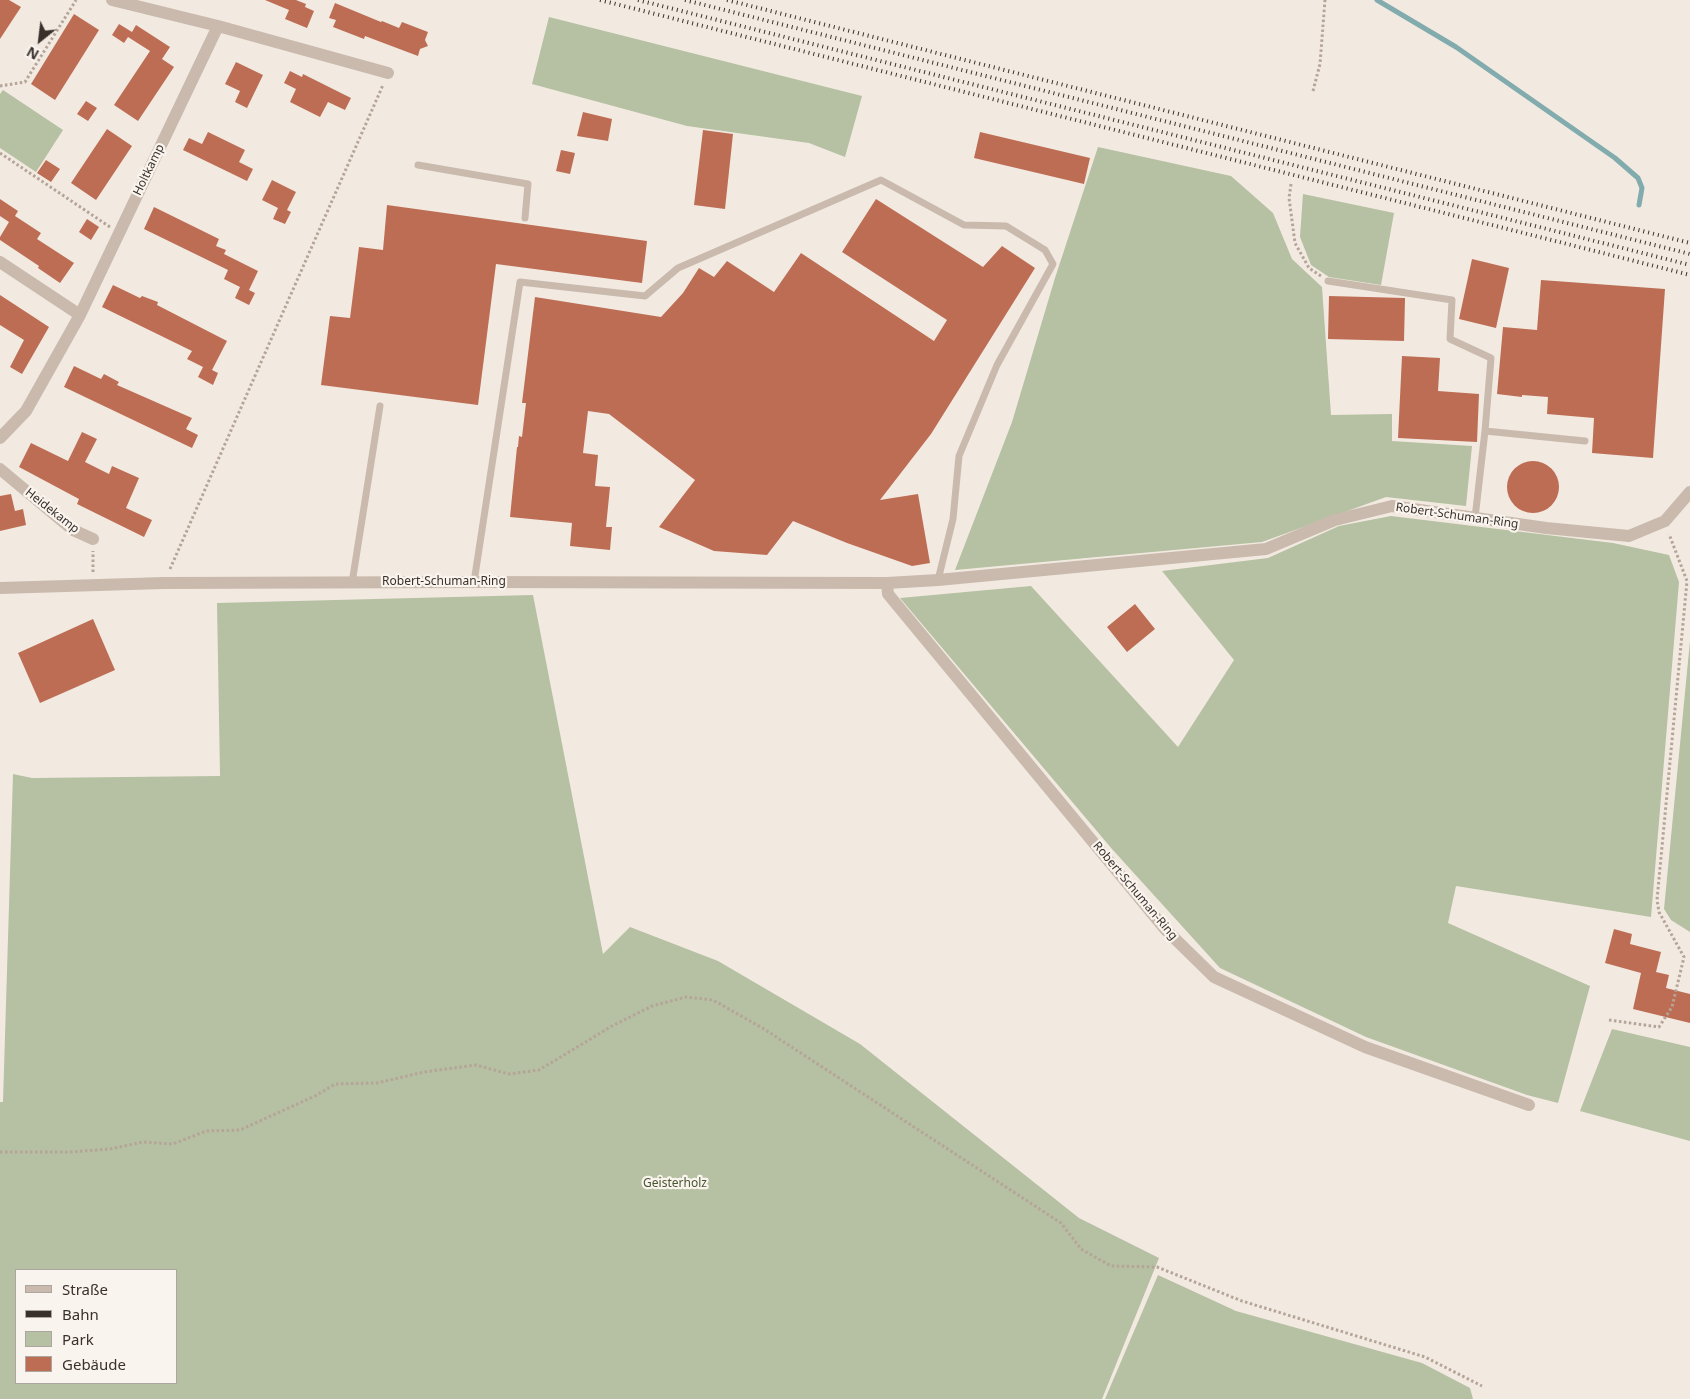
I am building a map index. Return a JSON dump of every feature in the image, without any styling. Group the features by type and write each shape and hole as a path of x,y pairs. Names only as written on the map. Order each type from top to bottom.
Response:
{"street":[{"path":"112,0 218,26 388,73"},
{"name":"Holtkamp","path":"0,438 26,411 80,315 218,26"},
{"path":"0,262 80,315"},
{"name":"Heidekamp","path":"0,469 73,530 93,539"},
{"name":"Robert-Schuman-Ring","path":"0,588 164,583 887,583 938,580 1266,549 1335,520 1392,506 1546,528 1629,536 1665,522 1690,492"},
{"name":"Robert-Schuman-Ring","path":"887,583 888,594 1165,929 1214,977 1364,1047 1529,1105"}],"lane":[{"path":"418,164 528,184 526,218"},
{"path":"474,582 520,282 645,296 678,268 881,180 964,225 1006,226 1046,250 1053,264 997,365 959,456 953,519 938,580"},
{"path":"1328,281 1452,300 1450,339 1490,358 1485,432 1475,518"},
{"path":"352,583 380,406"},
{"path":"1485,432 1585,441"}],"path":[{"path":"0,86 25,82 76,0"},
{"path":"1313,91 1320,64 1325,0"},
{"path":"164,583 388,73"},
{"path":"0,153 119,233"},
{"path":"1291,184 1288,198 1295,243 1309,268 1328,281"},
{"path":"1609,1020 1659,1027 1672,1007 1684,957 1659,912 1657,900 1687,581 1665,522"},
{"name":"Heidekamp","path":"93,539 93,585"},
{"path":"0,1152 102,1150 143,1142 173,1144 206,1131 240,1130 315,1096 335,1084 377,1083 424,1072 476,1065 508,1074 539,1070 612,1026 652,1006 686,997 713,1000 764,1029 1061,1223 1081,1249 1110,1266 1157,1267 1242,1301 1426,1357 1482,1386"}],"green space":[{"path":"549,17 862,96 845,157 809,143 687,126 532,84"},
{"path":"3,90 63,130 36,172 0,148 0,94"},
{"path":"1098,147 1231,176 1273,213 1292,259 1322,287 1331,415 1392,414 1392,441 1472,446 1466,506 1386,497 1262,542 955,570 1012,422 1055,278"},
{"path":"1303,194 1394,213 1381,285 1329,277 1311,265 1300,237"},
{"path":"1391,516 1613,543 1669,555 1679,582 1651,917 1456,886 1448,923 1590,986 1558,1103 1527,1095 1366,1037 1220,968 1112,849 900,598 1031,586 1178,747 1234,660 1162,571 1268,558 1339,526"},
{"name":"Geisterholz","path":"533,595 603,954 630,927 718,961 860,1044 1079,1218 1159,1258 1102,1399 0,1399 0,1102 3,1102 13,774 32,778 220,776 217,603"},
{"path":"1690,641 1690,932 1671,920 1664,909"},
{"path":"1612,1029 1690,1047 1690,1141 1580,1111"},
{"path":"1158,1275 1236,1311 1422,1363 1470,1388 1473,1399 1105,1399"}],"building":[{"path":"0,0 9,0 21,7 0,39"},
{"path":"265,0 296,0 306,4 305,7 314,11 307,28 285,19 289,10"},
{"path":"335,3 399,28 402,22 428,32 425,40 428,46 420,49 418,56 365,36 364,39 333,27 336,20 329,18"},
{"path":"74,14 99,30 55,100 31,84"},
{"path":"119,24 132,32 136,25 170,47 162,59 174,67 138,121 114,105 150,51 128,37 124,43 112,35"},
{"path":"236,62 263,75 247,108 235,102 240,91 225,84"},
{"path":"290,71 302,77 303,74 351,98 345,110 328,102 320,117 290,102 296,89 284,83"},
{"path":"86,101 97,108 88,121 77,114"},
{"path":"583,112 612,119 608,141 577,136"},
{"path":"107,129 132,146 96,200 71,183"},
{"path":"703,130 733,134 725,209 694,205"},
{"path":"208,132 245,150 239,162 253,169 247,181 183,150 189,138 202,144"},
{"path":"980,132 1090,158 1084,184 974,158"},
{"path":"561,150 575,153 570,174 556,171"},
{"path":"46,160 60,169 51,182 37,173"},
{"path":"272,180 296,192 287,210 291,212 285,224 273,219 278,208 262,200"},
{"path":"0,199 18,211 15,216 41,233 37,239 74,263 60,283 38,268 39,266 0,240 9,222 0,216"},
{"path":"876,199 983,267 1002,246 1035,268 931,434 880,500 918,494 930,563 912,566 793,521 767,555 714,551 659,527 695,480 609,414 588,411 583,453 598,455 595,486 610,487 606,527 612,527 610,550 570,546 572,523 510,517 517,447 519,436 522,437 526,403 522,403 535,297 661,317 683,293 699,268 714,277 727,261 774,292 801,253 934,341 947,320 842,252"},
{"path":"387,205 647,241 642,283 496,264 478,405 321,385 330,316 350,318 359,247 383,250"},
{"path":"154,207 219,239 216,246 226,250 224,254 258,271 249,290 255,293 249,305 235,298 240,287 224,279 228,270 144,229"},
{"path":"87,219 99,227 91,240 79,232"},
{"path":"1472,259 1509,268 1496,328 1459,319"},
{"path":"1541,280 1665,289 1653,458 1592,453 1594,418 1547,414 1548,397 1522,395 1522,397 1497,394 1503,327 1537,330"},
{"path":"113,285 140,298 142,296 158,302 157,305 227,341 212,370 218,373 213,385 198,377 203,367 187,359 192,351 102,307"},
{"path":"0,295 49,327 22,374 10,367 24,340 0,325"},
{"path":"1329,296 1405,298 1404,341 1328,339"},
{"path":"1402,356 1440,358 1438,391 1479,394 1477,442 1398,438"},
{"path":"74,366 101,379 104,374 119,382 117,385 192,418 186,429 198,435 192,448 64,387"},
{"path":"82,432 97,439 85,462 109,474 112,466 139,478 126,508 152,520 144,537 77,504 79,499 19,467 31,443 68,461"},
{"path":"1533,461 1543,463 1551,469 1557,477 1559,487 1557,497 1551,505 1543,511 1533,513 1523,511 1515,505 1509,497 1507,487 1509,477 1515,469 1523,463"},
{"path":"11,494 15,511 23,509 26,525 0,531 0,496"},
{"path":"1135,604 1155,629 1127,652 1107,627"},
{"path":"93,619 115,670 40,703 18,653"},
{"path":"1614,929 1632,934 1630,944 1661,952 1656,972 1669,975 1666,988 1690,994 1690,1023 1633,1009 1641,973 1605,963"}],"waterway":[{"path":"1377,0 1456,47 1615,158 1638,178 1642,188 1639,205"}],"railway":[{"path":"600,0 1690,275"},
{"path":"638,0 1690,265"},
{"path":"685,0 1690,254"},
{"path":"727,0 1690,243"}]}
